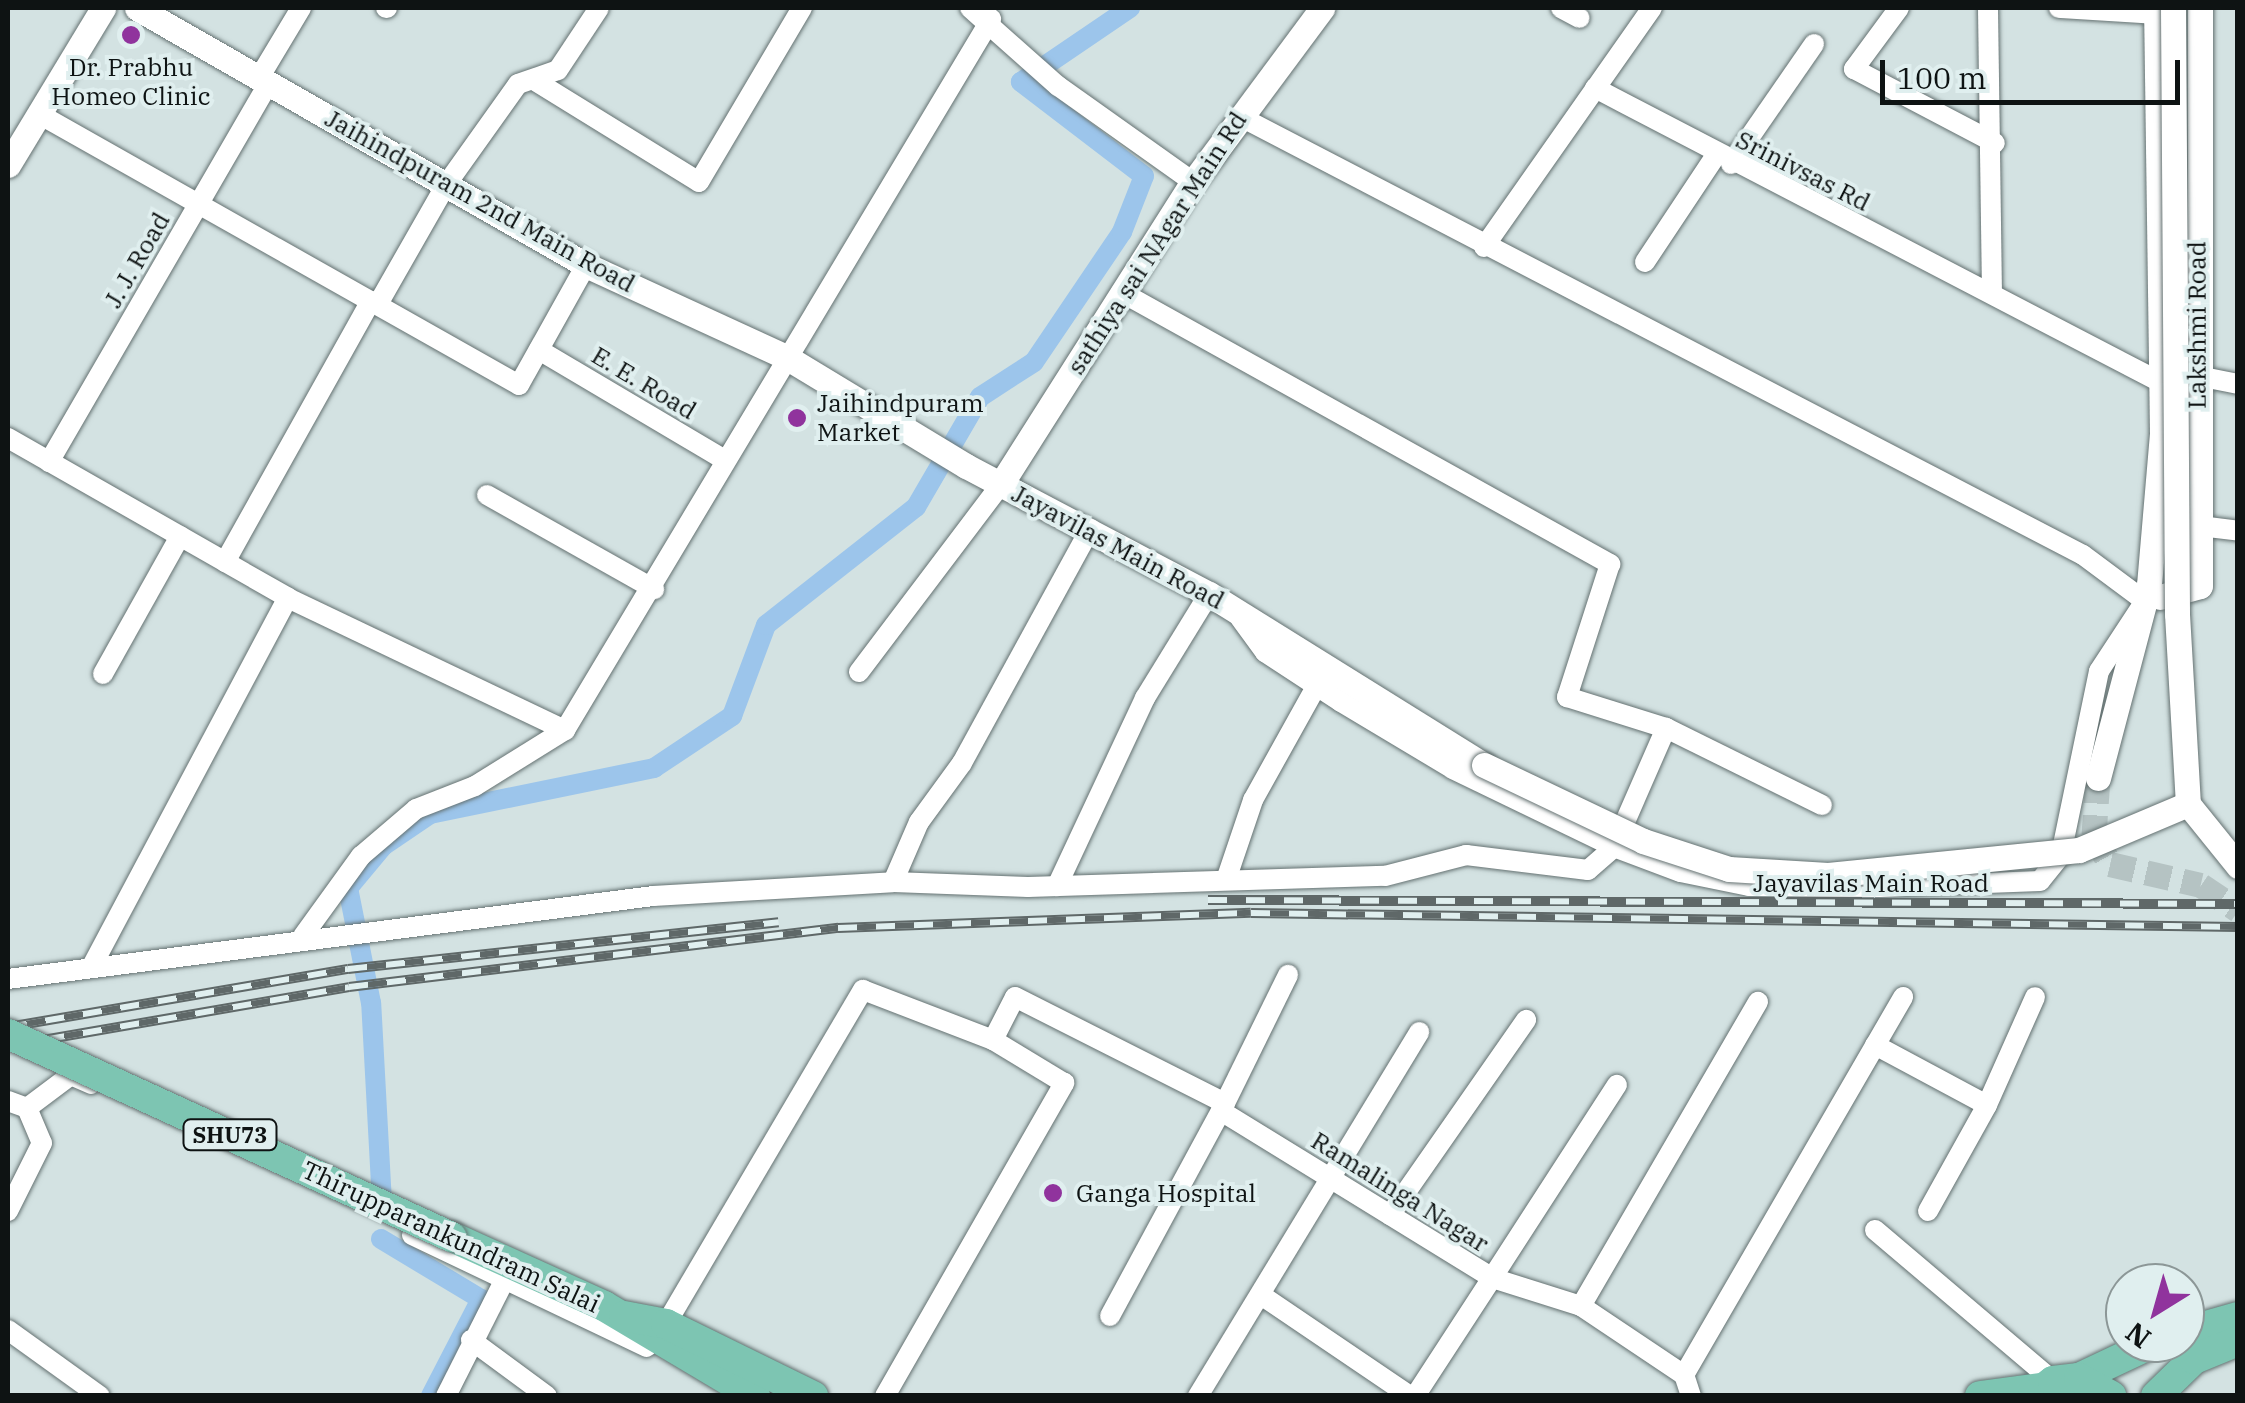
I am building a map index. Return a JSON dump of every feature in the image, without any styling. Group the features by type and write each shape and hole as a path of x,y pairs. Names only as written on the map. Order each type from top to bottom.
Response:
{"main road":[{"name":"Thirupparankundram Salai","path":"8,1034 664,1335 760,1389 813,1396"},
{"path":"2205,1327 2238,1318"},
{"path":"2156,1396 2194,1359 2238,1340"},
{"path":"1980,1396 2052,1386 2105,1363"},
{"path":"2052,1386 2111,1396"}],"street":[{"path":"8,165 103,8"},
{"name":"Jaihindpuram 2nd Main Road","path":"137,8 586,266 786,356 966,466"},
{"name":"J. J. Road","path":"49,462 200,202 301,8"},
{"path":"225,562 446,185 518,84 538,82 558,70 599,8"},
{"path":"538,82 699,182 802,8"},
{"path":"970,8 992,19 1058,86 1193,182"},
{"name":"sathiya sai NAgar Main Rd","path":"1001,484 1193,182 1322,8"},
{"path":"1484,247 1652,8"},
{"path":"1898,8 1854,69 1995,143"},
{"path":"1988,8 1995,143 1992,292"},
{"path":"2059,8 2162,10 2177,614 2188,804 2238,866"},
{"name":"Lakshmi Road","path":"2145,601 2200,586 2200,8"},
{"name":"Lakshmi Road","path":"2098,778 2145,601 2162,433 2162,10"},
{"path":"302,936 361,856 416,809 479,784 565,730 654,589 723,459 992,19"},
{"path":"1645,262 1814,44"},
{"name":"Srinivsas Rd","path":"1595,88 1723,160 1992,292 2162,383"},
{"path":"38,114 519,385 586,266"},
{"path":"1239,116 2083,556 2145,601"},
{"path":"1121,292 1610,564 1567,697 1666,728 1822,805"},
{"name":"E. E. Road","path":"539,350 723,459"},
{"path":"2198,376 2238,384"},
{"path":"8,438 288,598 565,730"},
{"name":"Jayavilas Main Road","path":"966,466 1208,594 1484,765 1642,840 1729,870 1828,875 2079,850 2188,804"},
{"path":"860,672 1001,484"},
{"path":"487,495 654,589"},
{"path":"2200,526 2238,531"},
{"path":"893,882 919,822 962,764 1090,529"},
{"path":"104,674 180,536"},
{"path":"1057,886 1145,698 1208,594"},
{"path":"92,964 288,598"},
{"name":"Jayavilas Main Road","path":"1234,610 1265,652 1453,769 1614,846 1680,872 1783,888 2040,881 2061,855 2099,672 2145,601"},
{"path":"1227,877 1253,800 1317,685"},
{"path":"8,979 302,936 653,896 893,882 1057,886 1227,877 1384,876 1466,855 1588,870 1614,846 1666,728"},
{"path":"1110,1316 1223,1107 1288,975"},
{"path":"8,1210 42,1143 17,1105 71,1074 648,1347 664,1335 863,990 993,1040 1064,1083 885,1396"},
{"path":"1928,1212 1987,1105 2035,996"},
{"path":"1684,1375 1903,997"},
{"name":"Ramalinga Nagar","path":"993,1040 1015,998 1223,1107 1492,1278 1412,1396"},
{"path":"1581,1306 1758,1002"},
{"path":"1390,1215 1526,1020"},
{"path":"1198,1396 1419,1032"},
{"path":"1876,1045 1987,1105"},
{"path":"1617,1085 1492,1278 1581,1306 1684,1375 1691,1396"},
{"path":"1875,1230 2052,1386"},
{"path":"446,1396 505,1279"},
{"path":"1262,1295 1412,1396"},
{"path":"8,1330 100,1396"},
{"path":"471,1340 547,1396"}],"waterway":[{"path":"382,1203 371,1003 348,888 383,846 430,814 654,768 732,716 766,625 916,507 980,397 1034,362 1122,232 1144,176 1021,82 1130,8"},
{"path":"381,1239 481,1299 431,1396"}],"tunnel":[{"path":"2098,778 2094,835 2110,864 2201,885 2238,910"}],"railway":[{"path":"1208,900 2238,904"},
{"path":"8,1046 349,987 838,928 1251,913 2238,927"},
{"path":"8,1027 348,969 778,922"}],"place":[{"name":"Dr. Prabhu Homeo Clinic","path":"131,35"},
{"name":"Jaihindpuram Market","path":"797,418"},
{"name":"Ganga Hospital","path":"1053,1193"}]}
